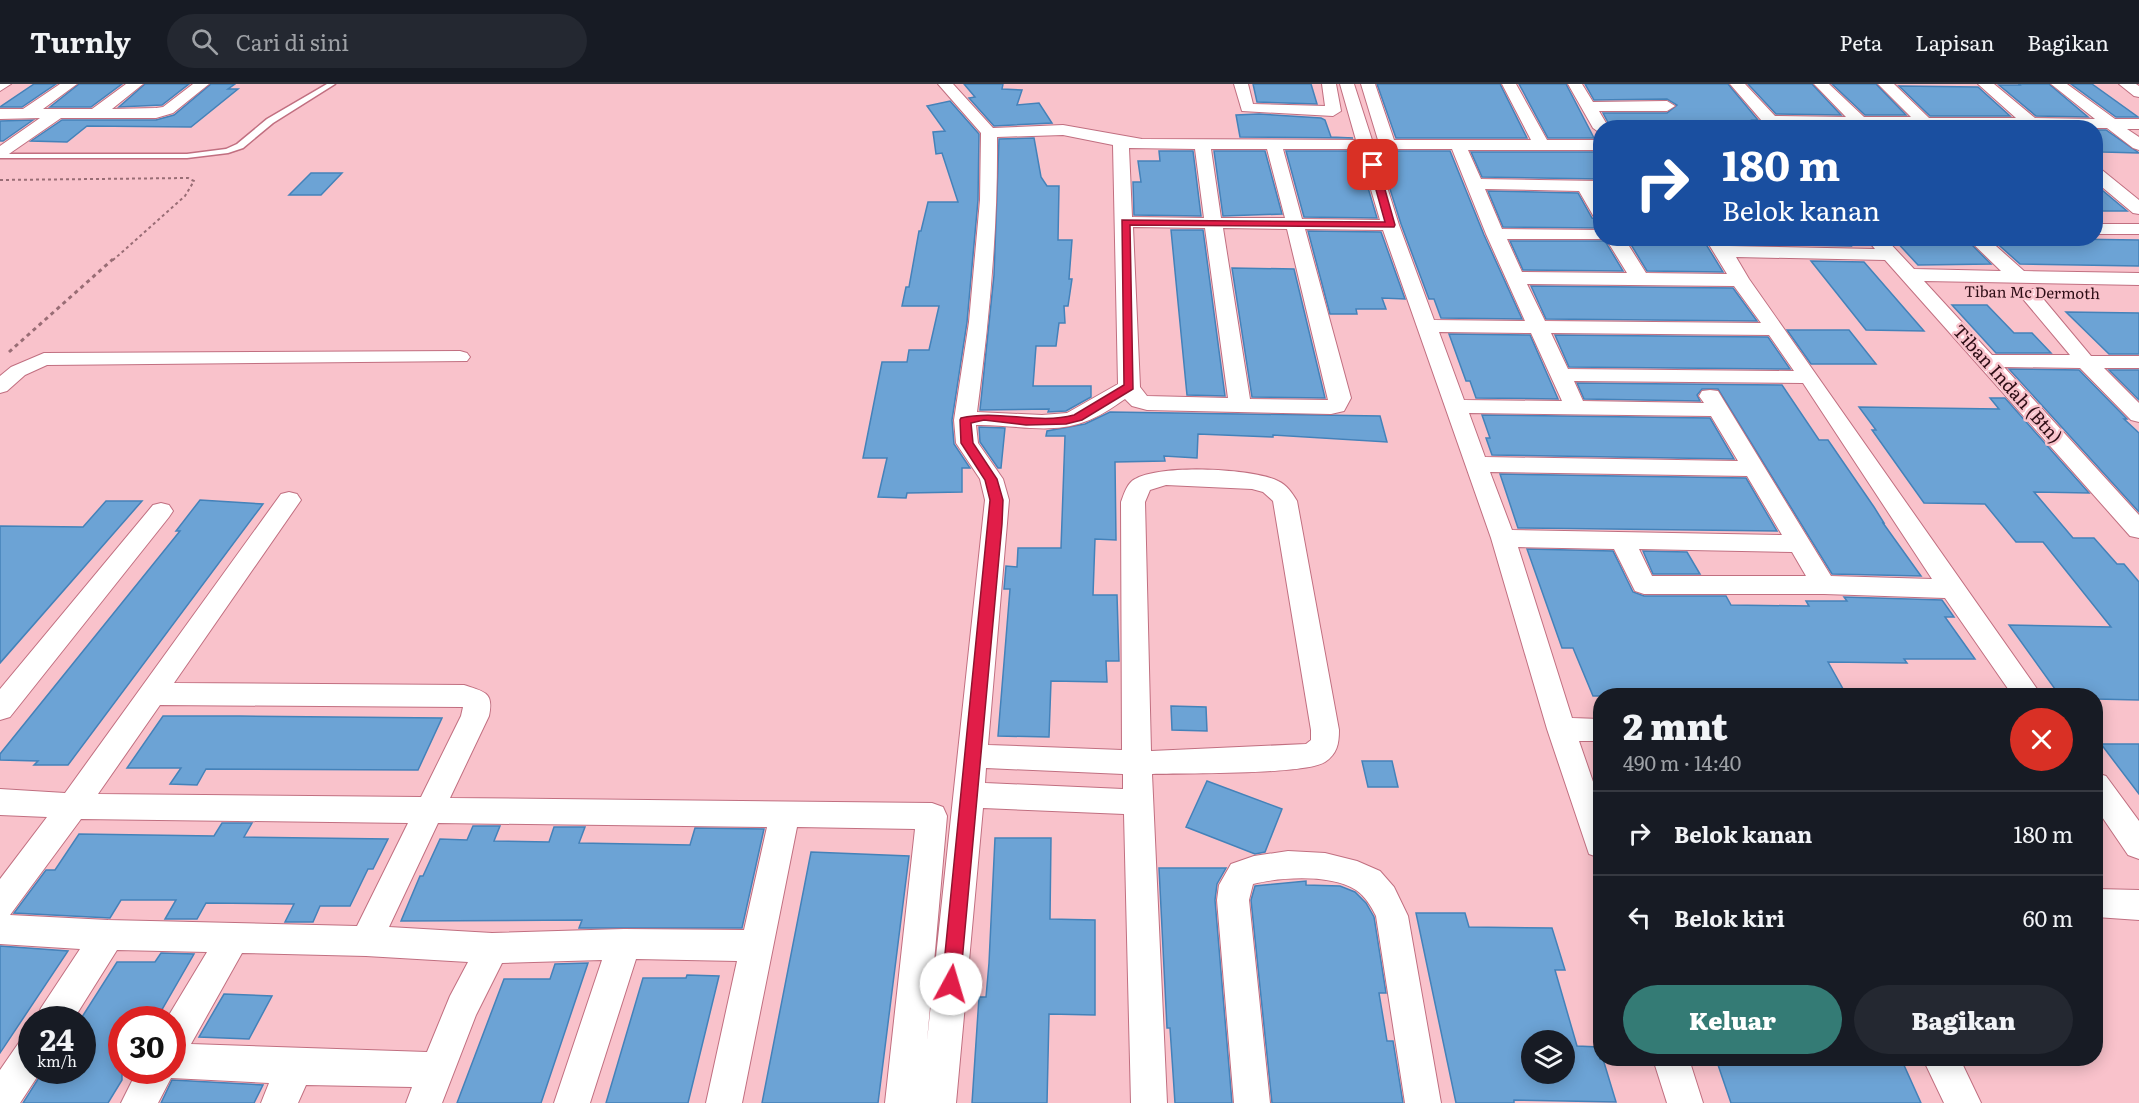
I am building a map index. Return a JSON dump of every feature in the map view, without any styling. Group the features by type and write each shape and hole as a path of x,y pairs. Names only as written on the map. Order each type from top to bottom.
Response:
{"street":[{"path":"0,87 4,84"},
{"path":"26,114 70,84"},
{"path":"95,114 136,84"},
{"path":"0,114 162,112 202,84"},
{"path":"938,1103 971,795 997,500 991,479 967,443 965,420 979,322 987,222 989,133 978,118 945,84"},
{"path":"1241,84 1247,108 1333,111 1329,84"},
{"path":"1347,84 1378,145"},
{"path":"1368,84 1390,225 1503,538 1561,729 1593,824"},
{"path":"1509,84 1542,146"},
{"path":"1575,84 1597,120"},
{"path":"1737,84 1771,120"},
{"path":"1821,84 1858,120"},
{"path":"1885,84 1923,120"},
{"path":"1985,84 2027,120"},
{"path":"2058,84 2139,146"},
{"path":"2126,84 2139,93"},
{"path":"1590,107 1667,106 1657,92"},
{"path":"0,155 57,114"},
{"path":"2103,124 2139,124"},
{"path":"989,133 1063,130 1121,142 1202,144 1593,145"},
{"path":"1121,142 1129,387 1133,397 1140,402 1240,406 1336,406 1340,398 1274,144"},
{"path":"1202,144 1240,406"},
{"path":"1458,144 1495,234 1575,407"},
{"path":"2103,180 2139,210"},
{"path":"1474,184 1592,185"},
{"path":"2103,192 2116,192"},
{"path":"1125,222 1390,225"},
{"path":"2103,229 2139,229"},
{"path":"1495,234 1593,235"},
{"path":"1620,246 1640,280"},
{"path":"1720,246 1740,280 2022,688"},
{"path":"1736,246 1889,255"},
{"name":"Tiban Indah (Btn)","path":"1882,246 2139,530"},
{"path":"1984,246 2023,285 2086,362 2139,415"},
{"path":"1908,275 2023,285 2139,279"},
{"path":"1515,278 1740,280"},
{"name":"Tiban Mc Dermoth","path":"1925,292 2023,285 2139,295"},
{"path":"1428,326 1774,329"},
{"path":"0,387 18,371 44,359 460,357"},
{"path":"1984,361 2139,362"},
{"path":"1560,375 1699,378 1809,377"},
{"path":"1699,378 1824,585"},
{"path":"965,420 984,417 1026,422 1066,421 1078,417 1129,387"},
{"path":"1457,406 1719,410"},
{"path":"1477,464 1755,469"},
{"path":"973,756 1137,763 1296,757 1314,754 1325,744 1325,730 1285,501 1281,494 1272,487 1252,481 1170,478 1144,483 1136,492 1133,502 1137,763 1138,802 1149,1103"},
{"path":"0,904 73,806 289,500"},
{"path":"0,709 161,511"},
{"path":"1503,538 1800,544"},
{"path":"1622,540 1644,585 1824,585 1952,589"},
{"path":"152,694 464,696 478,702 475,716 366,941"},
{"path":"1561,729 1593,730"},
{"path":"1044,760 1044,798"},
{"path":"971,795 1138,802"},
{"path":"2103,795 2139,846"},
{"path":"0,802 73,806 932,816 903,1103"},
{"path":"724,1103 785,813"},
{"path":"1252,1103 1233,900 1235,885 1242,874 1268,866 1335,867 1370,882 1384,898 1392,916 1423,1103"},
{"path":"2103,903 2139,906"},
{"path":"0,929 108,935 366,941 492,948 624,944 758,946"},
{"path":"62,1006 108,935"},
{"path":"186,1019 234,937"},
{"path":"572,1103 624,944"},
{"path":"424,1103 462,1008 492,948"},
{"path":"186,1062 437,1070"},
{"path":"1673,1066 1685,1103"},
{"path":"1944,1066 1963,1103"},
{"path":"279,1103 296,1067"},
{"path":"0,1102 18,1074"},
{"path":"139,1103 149,1084"}],"lane":[{"path":"0,155 187,156 228,151 240,146 270,121 332,84"}],"path":[{"path":"0,180 188,178 194,181 185,196 8,353"}],"building":[{"path":"34,84 56,84 22,107 0,107"},
{"path":"79,84 122,84 91,107 50,107"},
{"path":"145,84 189,84 162,105 119,107"},
{"path":"211,84 235,84 228,89 238,89 191,127 87,126 67,142 31,141 62,120 156,120 174,115"},
{"path":"964,84 1003,84 1002,89 1022,90 1017,105 1039,103 1052,123 994,126 969,98 975,97"},
{"path":"1253,84 1311,84 1317,104 1257,102"},
{"path":"1377,84 1500,84 1527,138 1396,138"},
{"path":"1519,84 1566,84 1593,136 1593,138 1548,138"},
{"path":"1585,84 1728,84 1758,120 1607,120 1603,113 1667,113 1677,105 1667,99 1594,100"},
{"path":"1748,84 1812,84 1841,115 1776,114"},
{"path":"1832,84 1876,84 1906,115 1865,115"},
{"path":"2049,84 2088,117 2036,116 1999,85"},
{"path":"2071,84 2092,84 2138,117 2116,117"},
{"path":"1899,86 1978,87 2010,116 1930,116"},
{"path":"950,101 979,134 978,200 967,322 952,420 954,444 970,468 962,468 962,492 907,493 906,498 878,497 887,458 863,458 882,362 907,362 909,350 929,350 939,306 902,306 906,287 909,287 919,231 921,231 928,202 958,202 942,153 936,154 933,132 945,131 927,106"},
{"path":"1259,114 1321,118 1325,120 1331,137 1353,138 1240,137 1236,115"},
{"path":"33,120 3,141 0,141 0,121"},
{"path":"2103,130 2106,130 2139,153 2103,152"},
{"path":"1034,138 1041,177 1047,186 1059,186 1058,240 1072,240 1069,279 1072,279 1068,306 1064,306 1065,323 1059,323 1056,346 1036,346 1033,386 1091,386 1091,397 1066,411 1048,412 1049,409 980,410 994,275 999,139"},
{"path":"1159,151 1193,151 1201,216 1134,215 1133,182 1141,182 1138,161 1160,161"},
{"path":"1214,151 1265,151 1282,214 1223,216"},
{"path":"1286,151 1357,151 1377,218 1304,217"},
{"path":"1378,151 1450,151 1484,235 1522,319 1441,318 1434,299 1429,299 1401,224"},
{"path":"1471,152 1593,152 1593,179 1482,177"},
{"path":"311,173 342,173 321,195 289,195"},
{"path":"1488,191 1578,193 1593,218 1593,228 1503,227"},
{"path":"2103,191 2127,211 2103,211"},
{"path":"1171,230 1203,230 1225,396 1187,395"},
{"path":"1308,231 1381,232 1405,299 1382,298 1386,309 1356,309 1357,314 1330,314"},
{"path":"2103,240 2139,240 2139,266 2020,264 2000,246 2103,246"},
{"path":"1510,241 1593,241 1593,246 1608,246 1623,271 1523,270"},
{"path":"1632,246 1707,246 1723,272 1647,271"},
{"path":"1900,246 1973,246 1991,264 1918,265"},
{"path":"1811,261 1864,262 1924,331 1866,330"},
{"path":"1232,268 1294,269 1325,398 1252,397"},
{"path":"1531,286 1733,288 1757,321 1546,319"},
{"path":"1952,305 1987,305 2014,333 2032,333 2051,353 1996,353"},
{"path":"2066,312 2139,313 2139,354 2109,354"},
{"path":"1787,330 1849,330 1876,364 1811,364"},
{"path":"1449,334 1530,335 1558,399 1476,398 1470,381 1466,381"},
{"path":"1555,335 1768,337 1790,369 1569,367"},
{"path":"2009,369 2079,370 2127,419 2124,419 2139,433 2139,512"},
{"path":"2109,370 2139,370 2139,400"},
{"path":"1577,383 1782,385 1819,440 1828,440 1921,576 1832,574 1718,389 1702,389 1697,395 1700,401 1584,399"},
{"path":"1990,398 2005,398 2089,493 2034,492 2073,538 2094,538 2117,564 2124,564 2139,582 2139,700 2103,699 2103,688 2054,688 2009,625 2111,627 2043,542 2016,542 1985,504 1924,503 1872,430 1876,430 1859,407 1999,409"},
{"path":"1110,412 1380,416 1387,442 1273,435 1273,437 1198,434 1197,458 1164,456 1165,461 1115,462 1116,540 1095,539 1093,595 1117,595 1119,661 1106,661 1107,682 1051,681 1049,737 998,736 1010,589 1004,589 1006,566 1017,567 1018,548 1061,548 1065,436 1046,436 1047,431 1085,424"},
{"path":"1482,415 1710,418 1734,459 1492,455 1486,438 1490,438"},
{"path":"979,427 1005,428 1001,468 998,468 980,442"},
{"path":"1500,474 1746,478 1777,531 1518,528"},
{"path":"200,500 263,504 68,765 34,765 38,761 0,760 0,754 180,531 176,531"},
{"path":"106,501 142,501 0,663 0,526 83,527"},
{"path":"1527,549 1613,551 1633,592 1644,596 1726,596 1731,605 1809,606 1806,601 1847,601 1844,597 1942,600 1954,617 1945,617 1975,659 1904,659 1907,663 1828,662 1843,688 1593,688 1593,696 1573,648 1562,648"},
{"path":"1643,551 1687,552 1700,574 1653,574"},
{"path":"1171,706 1206,707 1207,731 1172,730"},
{"path":"163,716 442,718 418,770 206,769 197,785 170,784 181,768 127,768"},
{"path":"2103,744 2139,744 2139,794 2103,747"},
{"path":"1362,761 1392,761 1398,787 1368,787"},
{"path":"1207,781 1282,809 1265,852 1255,854 1186,827"},
{"path":"222,823 252,823 244,837 388,839 373,869 368,869 350,906 320,906 313,922 285,922 294,904 206,903 197,919 165,919 176,900 121,900 110,918 14,913 46,870 55,870 79,834 214,836"},
{"path":"473,826 500,826 494,841 549,842 554,827 585,827 579,843 690,845 695,828 764,829 742,928 579,928 582,920 401,921 420,876 423,876 440,839 467,840"},
{"path":"995,838 1051,838 1050,919 1095,920 1095,1015 1049,1014 1047,1103 972,1103 979,997 986,997 989,963"},
{"path":"811,852 909,856 878,1103 762,1103"},
{"path":"1159,868 1226,868 1217,884 1215,900 1232,1103 1175,1103 1170,1028 1167,1028"},
{"path":"1306,881 1306,885 1340,886 1355,892 1366,903 1374,917 1386,993 1379,993 1387,1041 1393,1041 1403,1103 1272,1103 1251,900 1255,886"},
{"path":"1416,913 1465,913 1469,927 1552,928 1565,970 1555,970 1572,1030 1521,1030 1521,1084 1575,1084 1575,1039 1577,1046 1593,1047 1593,1066 1605,1066 1616,1102 1514,1100 1514,1103 1456,1103"},
{"path":"0,946 68,951 31,1006 18,1006 18,1026 0,1053"},
{"path":"161,953 194,954 164,1006 108,1006 108,1084 120,1084 108,1103 23,1103 35,1084 96,1084 96,1006 89,1006 117,962 155,962"},
{"path":"588,963 541,1103 457,1103 504,979 550,979 555,964"},
{"path":"687,975 719,976 688,1103 606,1103 643,978 686,978"},
{"path":"224,994 272,996 249,1039 199,1037"},
{"path":"1718,1066 1904,1066 1921,1103 1731,1103"},
{"path":"186,1081 263,1085 254,1103 161,1103 170,1084 186,1084"}],"route":[{"path":"951,984 971,795 997,500 991,479 967,443 965,420 984,417 1026,422 1066,421 1078,417 1129,387 1125,222 1390,225 1373,165"}]}
